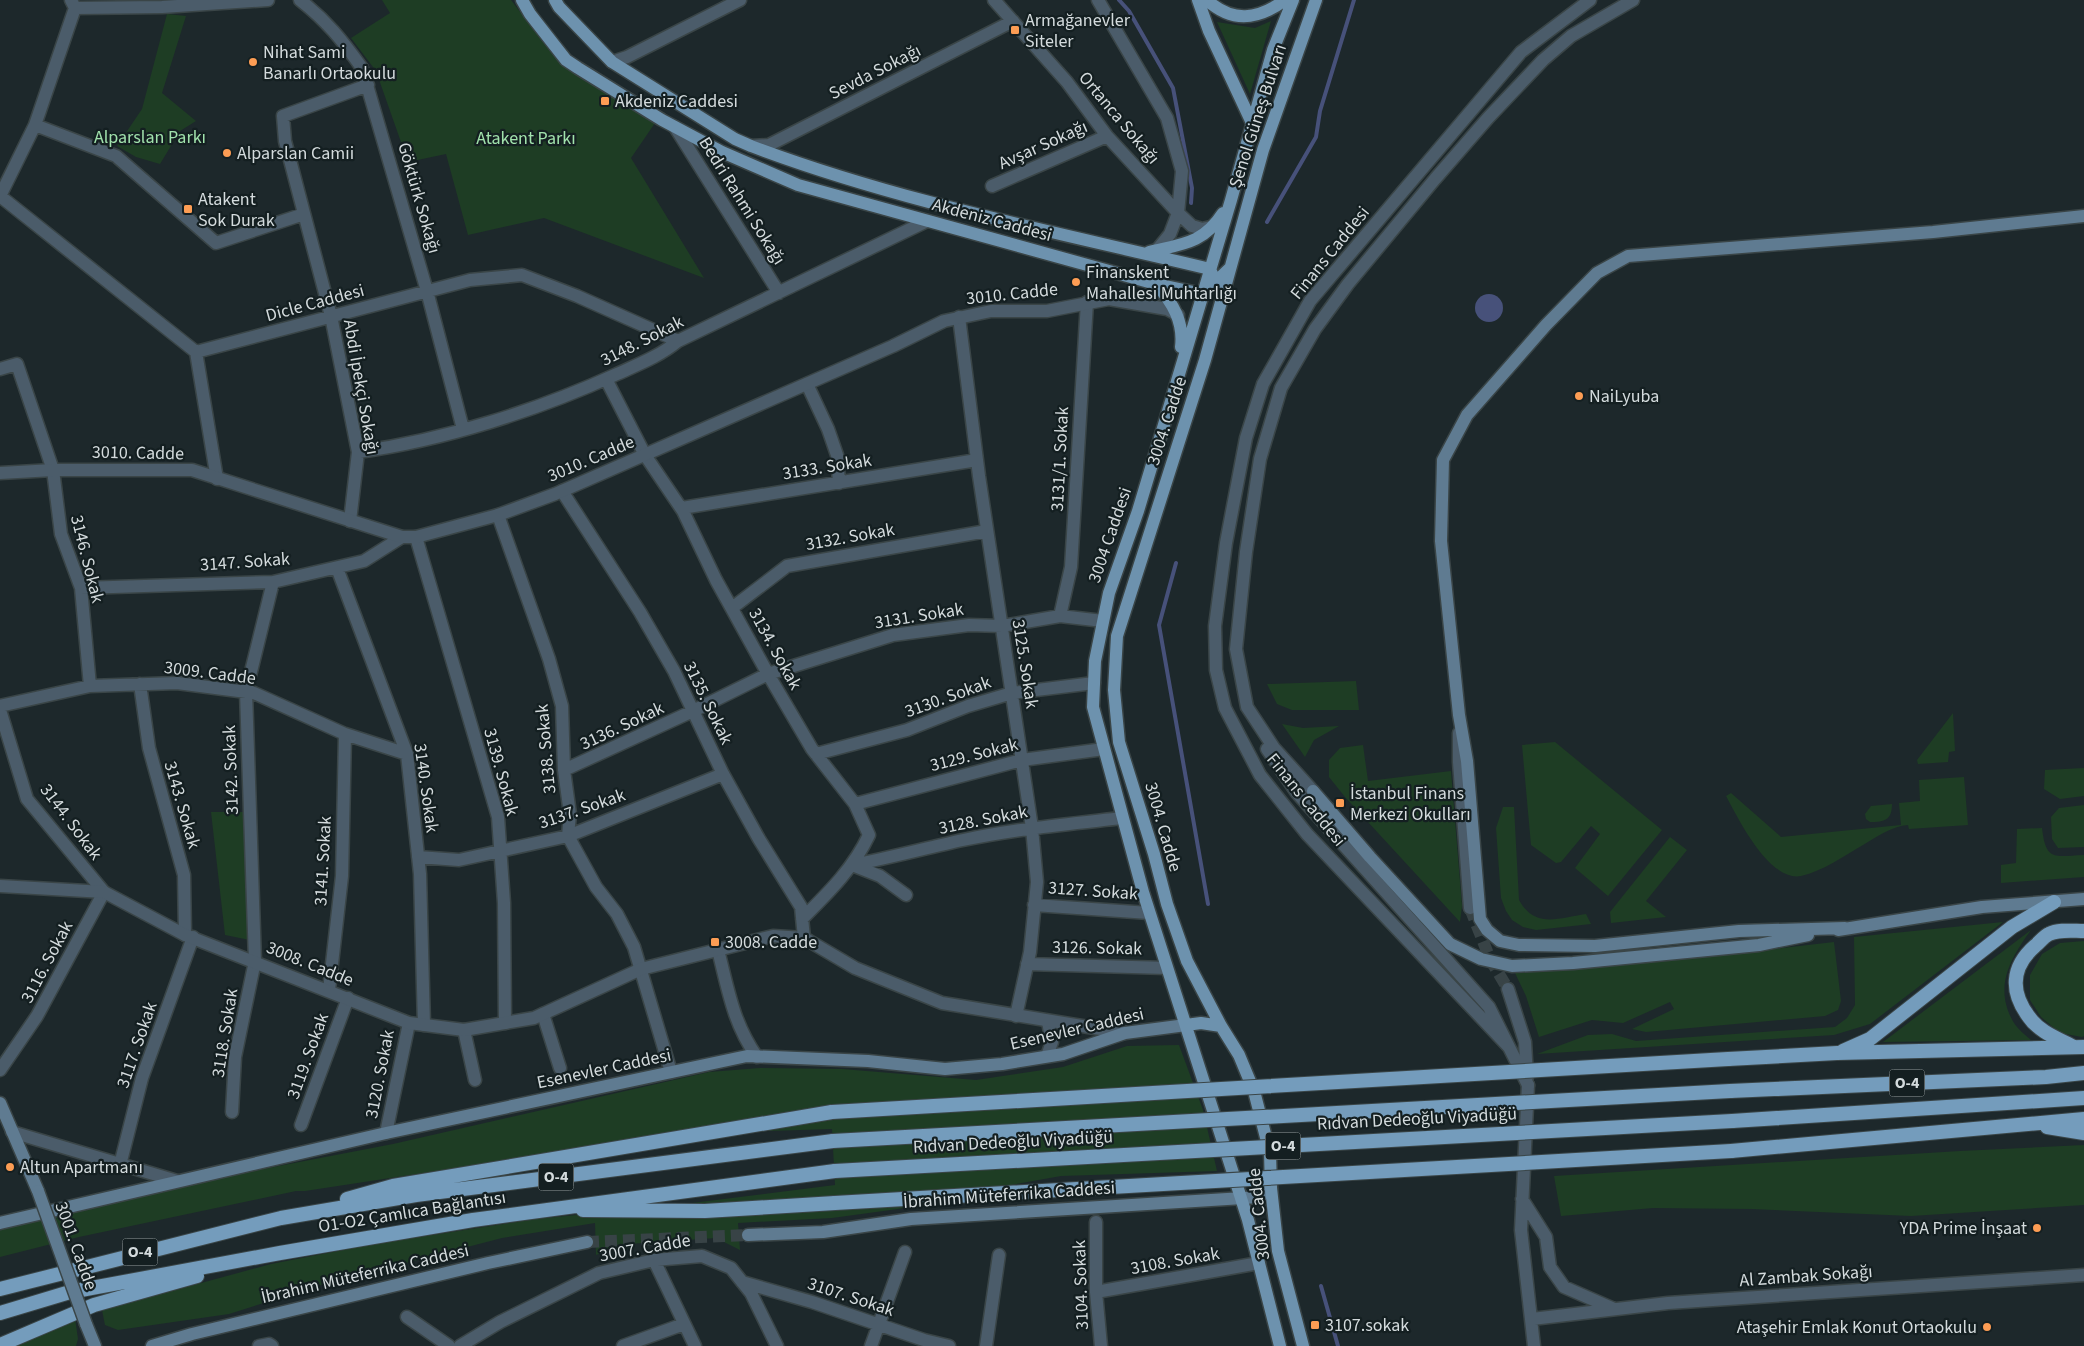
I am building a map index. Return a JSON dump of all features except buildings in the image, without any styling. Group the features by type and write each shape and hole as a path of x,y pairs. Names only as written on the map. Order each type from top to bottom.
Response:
{"highway":[{"path":"1837,1053 1870,1039 2012,928 2054,902"},
{"path":"2079,1047 2046,1032 2030,1019 2017,998 2015,973 2026,954 2049,934 2064,931 2084,931"},
{"path":"281,1218 393,1186 832,1112 1837,1053 2079,1047"},
{"name":"Rıdvan Dedeoğlu Viyadüğü","path":"833,1141 1730,1091 2046,1077 2084,1073"},
{"name":"Rıdvan Dedeoğlu Viyadüğü","path":"834,1171 1732,1121 2084,1098"},
{"path":"542,1210 654,1212 783,1207 1731,1151 2084,1119"},
{"path":"2027,1123 2084,1133"},
{"name":"O1-O2 Çamlıca Bağlantısı","path":"0,1288 98,1262 281,1218 416,1195 833,1141"},
{"name":"O1-O2 Çamlıca Bağlantısı","path":"0,1313 70,1292 280,1253 542,1210 834,1171"},
{"path":"0,1345 94,1306 280,1253"},
{"path":"0,1279 98,1262"}],"main road":[{"name":"Akdeniz Caddesi","path":"522,0 530,14 566,60 600,84 675,128 722,152 798,185 927,222 1008,241 1156,284 1203,294"},
{"name":"Akdeniz Caddesi","path":"555,0 612,62 735,139 751,146 856,181 1142,254 1210,269"},
{"path":"1198,0 1209,31 1252,123"},
{"path":"1207,0 1217,9 1229,15 1247,16 1271,10 1285,0"},
{"name":"Şenol Güneş Bulvarı","path":"1231,200 1273,50 1293,0"},
{"name":"Şenol Güneş Bulvarı","path":"1230,268 1263,150 1316,0"},
{"path":"1142,254 1189,243 1214,226 1231,200"},
{"name":"3004 Caddesi","path":"1094,683 1095,661 1108,593 1138,511 1231,200"},
{"path":"1845,928 1739,931 1595,946 1519,945 1500,941 1487,930 1480,919 1467,761 1459,715 1441,541 1443,460 1466,415 1546,324 1597,273 1628,256 1934,232 2084,216"},
{"path":"1203,294 1230,268"},
{"path":"1219,310 1230,268"},
{"path":"1210,269 1215,281 1219,310"},
{"path":"1156,284 1166,295 1178,316 1182,333 1178,375"},
{"name":"3004. Cadde","path":"1219,310 1205,360 1117,636 1114,690 1119,742 1154,854 1167,904 1187,961 1221,1026 1239,1054 1254,1091 1270,1153 1271,1188 1278,1251 1303,1346"},
{"name":"3004. Cadde","path":"1094,683 1093,707 1122,818 1149,913 1186,1025 1204,1089 1241,1198 1280,1346"},
{"path":"1313,791 1370,858 1450,944 1480,959 1512,966 1574,963 1760,945 1845,928 1982,907 2084,899"},
{"name":"Esenevler Caddesi","path":"0,1223 386,1133 747,1056 868,1061 945,1069 1002,1064 1062,1054 1124,1034 1201,1023 1221,1026"},
{"name":"3001. Cadde","path":"0,1103 38,1191 95,1346"},
{"name":"İbrahim Müteferrika Caddesi","path":"748,1235 823,1232 911,1218 1259,1197 1271,1188"},
{"name":"İbrahim Müteferrika Caddesi","path":"152,1346 192,1334 375,1290 587,1242"}],"street":[{"path":"217,479 196,352 0,196 35,125 73,4 268,0"},
{"name":"Göktürk Sokağı","path":"300,0 322,16 342,39 362,68 427,291 463,429"},
{"path":"612,62 627,57 740,0"},
{"name":"Ortanca Sokağı","path":"994,0 1067,82 1108,136 1178,213 1192,226 1202,229 1214,226"},
{"path":"1098,0 1167,118 1182,171 1178,213 1170,234 1157,250"},
{"name":"Finans Caddesi","path":"1509,1048 1314,841 1260,775 1225,708 1216,670 1215,626 1226,543 1246,438 1263,384 1310,301 1521,52 1590,0"},
{"name":"Finans Caddesi","path":"1509,1048 1489,1007 1297,794 1263,743 1247,707 1236,649 1246,552 1260,459 1281,388 1315,329 1348,284 1435,179 1488,118 1543,60 1571,36 1633,0"},
{"name":"Sevda Sokağı","path":"751,146 769,145 1013,22"},
{"name":"Abdi İpekçi Sokağı","path":"350,521 358,452 331,316 284,140 283,116 368,85"},
{"path":"35,125 116,156 216,243 304,214"},
{"name":"Bedri Rahmi Sokağı","path":"675,128 779,293"},
{"name":"Avşar Sokağı","path":"992,186 1108,136"},
{"name":"3148. Sokak","path":"358,452 390,448 463,429 565,396 664,352 678,342 927,222"},
{"name":"Dicle Caddesi","path":"196,352 470,280 522,275 577,296 678,342"},
{"name":"3010. Cadde","path":"0,473 53,470 192,470 402,537 416,538 498,515 562,491 807,384 944,321 991,311 1047,311 1087,302 1109,300 1167,309 1178,316"},
{"name":"3131/1. Sokak","path":"1060,616 1071,567 1087,302"},
{"name":"3125. Sokak","path":"960,317 977,460 1032,828 1037,882 1027,964 1016,1016"},
{"name":"3146. Sokak","path":"0,369 17,364 53,470 61,534 81,588 90,686"},
{"name":"3134. Sokak","path":"606,379 645,455 682,508 732,608 768,674 816,754 854,804 870,835 860,855 840,881 802,919"},
{"path":"807,384 828,429 837,455 839,483"},
{"name":"3133. Sokak","path":"682,508 977,460"},
{"name":"3135. Sokak","path":"562,491 640,612 674,671 723,774 759,839 801,907 804,938"},
{"name":"3138. Sokak","path":"498,515 548,659 562,706 564,770 570,814 568,836"},
{"name":"3132. Sokak","path":"732,608 787,566 988,530"},
{"name":"3147. Sokak","path":"81,588 273,582 364,561 402,537"},
{"name":"3139. Sokak","path":"416,538 498,817 504,904 505,1023"},
{"name":"3140. Sokak","path":"337,568 407,754 418,857 424,1025"},
{"name":"3142. Sokak","path":"255,961 246,692 273,582"},
{"name":"3131. Sokak","path":"693,711 768,674 893,634 969,625 1002,626 1060,616 1103,621"},
{"name":"3009. Cadde","path":"0,706 90,686 177,683 254,693 345,734 407,754"},
{"name":"3130. Sokak","path":"816,754 907,730 968,706 1012,693 1094,683"},
{"name":"3143. Sokak","path":"140,684 148,748 184,875 189,936"},
{"name":"Finans Caddesi","path":"1247,707 1274,748 1313,791"},
{"name":"3144. Sokak","path":"0,710 28,799 104,892"},
{"name":"3136. Sokak","path":"564,770 693,711"},
{"path":"1459,715 1458,762 1470,908"},
{"name":"3141. Sokak","path":"329,990 342,876 345,734"},
{"name":"3129. Sokak","path":"854,804 1022,760 1104,749"},
{"name":"3137. Sokak","path":"418,857 459,860 568,836 723,774"},
{"name":"3128. Sokak","path":"852,865 963,840 1032,828 1122,818"},
{"path":"568,836 596,886 617,914 634,948 671,1072"},
{"path":"852,865 880,876 906,895"},
{"name":"3008. Cadde","path":"0,886 104,892 189,936 409,1023 424,1025 464,1030 534,1018 641,969 774,936 804,938 855,968 942,1003 1124,1034"},
{"name":"3116. Sokak","path":"0,1070 38,1016 104,892"},
{"name":"3127. Sokak","path":"1034,905 1149,913"},
{"name":"3117. Sokak","path":"120,1165 142,1078 189,936"},
{"path":"718,950 736,1020 744,1039 757,1057"},
{"name":"3118. Sokak","path":"232,1112 234,1057 255,961"},
{"name":"3126. Sokak","path":"1027,964 1167,968"},
{"path":"1508,989 1525,1042 1528,1085 1521,1230 1534,1346"},
{"name":"3119. Sokak","path":"301,1125 348,998"},
{"path":"543,1014 560,1068"},
{"path":"1047,1056 1052,1042 1048,1022"},
{"name":"3120. Sokak","path":"386,1133 409,1023"},
{"path":"464,1030 475,1080"},
{"path":"1509,1048 1528,1085"},
{"path":"12,1132 177,1181"},
{"path":"1522,1199 1546,1237 1550,1267 1564,1287 1616,1309"},
{"name":"3104. Sokak","path":"1096,1222 1096,1292 1101,1346"},
{"path":"871,1346 905,1252"},
{"name":"3007. Cadde","path":"460,1346 500,1322 600,1273 654,1260 702,1256 731,1268 751,1293 777,1346"},
{"path":"986,1346 999,1256"},
{"path":"654,1260 695,1346"},
{"name":"3108. Sokak","path":"1096,1292 1259,1263"},
{"name":"Al Zambak Sokağı","path":"1532,1319 1668,1303 2084,1275"},
{"name":"3107. Sokak","path":"742,1282 812,1302 924,1340 949,1346"},
{"path":"407,1317 449,1346"},
{"path":"622,1346 684,1324"},
{"path":"259,1346 269,1344 272,1346"}],"green space":[{"name":"Atakent Parkı","path":"382,0 511,0 553,55 576,73 655,123 631,158 704,278 544,218 468,235 446,154 408,162 376,71 351,38 390,13"},
{"name":"Alparslan Parkı","path":"167,14 186,16 162,93 196,121 180,131 160,164 136,157 117,146 142,109"},
{"path":"1271,21 1250,94 1217,22 1255,28"},
{"path":"1356,681 1359,710 1292,710 1277,704 1267,684"},
{"path":"1953,713 1955,751 1949,752 1948,762 1918,764 1917,760"},
{"path":"1282,724 1303,728 1339,726 1314,740 1305,757"},
{"path":"1555,742 1662,830 1608,896 1575,868 1600,834 1591,826 1561,862 1556,863 1531,845 1522,745"},
{"path":"1363,745 1368,781 1451,771 1462,906 1460,922 1345,797 1329,777 1329,760 1340,748"},
{"path":"2084,768 2084,796 2060,799 2044,789 2045,770"},
{"path":"1964,777 1968,825 1909,829 1908,825 1896,827 1825,867 1801,876 1789,875 1777,869 1766,859 1738,819 1726,796 1731,793 1781,837 1901,825 1899,803 1920,801 1919,780"},
{"path":"1892,804 1891,814 1884,821 1870,822 1866,819 1865,814 1871,806"},
{"path":"2084,805 2084,847 2058,848 2052,839 2051,817 2059,808"},
{"path":"1503,807 1514,807 1519,900 1525,909 1532,915 1548,919 1586,914 1591,924 1536,930 1523,927 1512,920 1501,898 1496,828"},
{"path":"211,812 248,812 260,942 225,935"},
{"path":"2042,828 2046,847 2053,855 2084,855 2084,877 2001,883 2001,865 2016,863 2017,829"},
{"path":"1670,837 1687,850 1646,901 1666,917 1611,923 1610,912"},
{"path":"2003,922 1870,1024 1834,1035 1537,1054 1588,1035 1612,1034 1636,1041 1835,1027 1847,1018 1855,1005 1854,937"},
{"path":"2031,930 2011,963 2007,974 2005,998 2014,1023 2031,1040 1883,1042"},
{"path":"2084,941 2084,1036 2082,1037 2060,1033 2041,1017 2030,1000 2030,975 2042,954 2060,943"},
{"path":"1834,942 1841,1001 1838,1010 1825,1016 1646,1032 1632,1029 1674,1009 1670,1002 1623,1023 1592,1020 1539,1037 1526,996 1515,973 1714,956"},
{"path":"1179,1045 1203,1110 1217,1171 1061,1176 898,1209 832,1218 738,1223 740,1250 716,1238 628,1244 596,1255 595,1223 502,1238 317,1286 229,1314 118,1330 105,1325 102,1310 271,1264 374,1244 536,1219 668,1206 835,1185 832,1129 679,1134 296,1191 79,1237 0,1257 0,1228 216,1178 393,1144 709,1072 760,1068 842,1069 976,1080 1063,1067 1127,1046"},
{"path":"2084,1145 2084,1205 1911,1216 1752,1209 1653,1208 1561,1216 1554,1176 1960,1151"},
{"path":"75,1318 78,1339 76,1346 9,1346"}],"water":[{"path":"1489,294 1499,298 1503,308 1499,318 1489,322 1479,318 1475,308 1479,298"}],"waterway":[{"path":"1119,0 1129,11 1173,88 1192,188 1191,203"},
{"path":"1267,222 1316,137 1320,111 1354,0"},
{"path":"1176,563 1159,625 1208,904"},
{"path":"1321,1286 1338,1346"}],"tunnel":[{"path":"1470,908 1490,959 1508,989"},
{"path":"587,1242 748,1235"}],"place":[{"name":"Armağanevler Siteler","path":"1015,30"},
{"name":"Nihat Sami Banarlı Ortaokulu","path":"253,62"},
{"name":"Akdeniz Caddesi","path":"605,101"},
{"name":"Alparslan Camii","path":"227,153"},
{"name":"Atakent Sok Durak","path":"188,209"},
{"name":"Finanskent Mahallesi Muhtarlığı","path":"1076,282"},
{"name":"NaiLyuba","path":"1579,396"},
{"name":"İstanbul Finans Merkezi Okulları","path":"1340,803"},
{"name":"3008. Cadde","path":"715,942"},
{"name":"Altun Apartmanı","path":"10,1167"},
{"name":"YDA Prime İnşaat","path":"2037,1228"},
{"name":"3107.sokak","path":"1315,1325"},
{"name":"Ataşehir Emlak Konut Ortaokulu","path":"1987,1327"}]}
